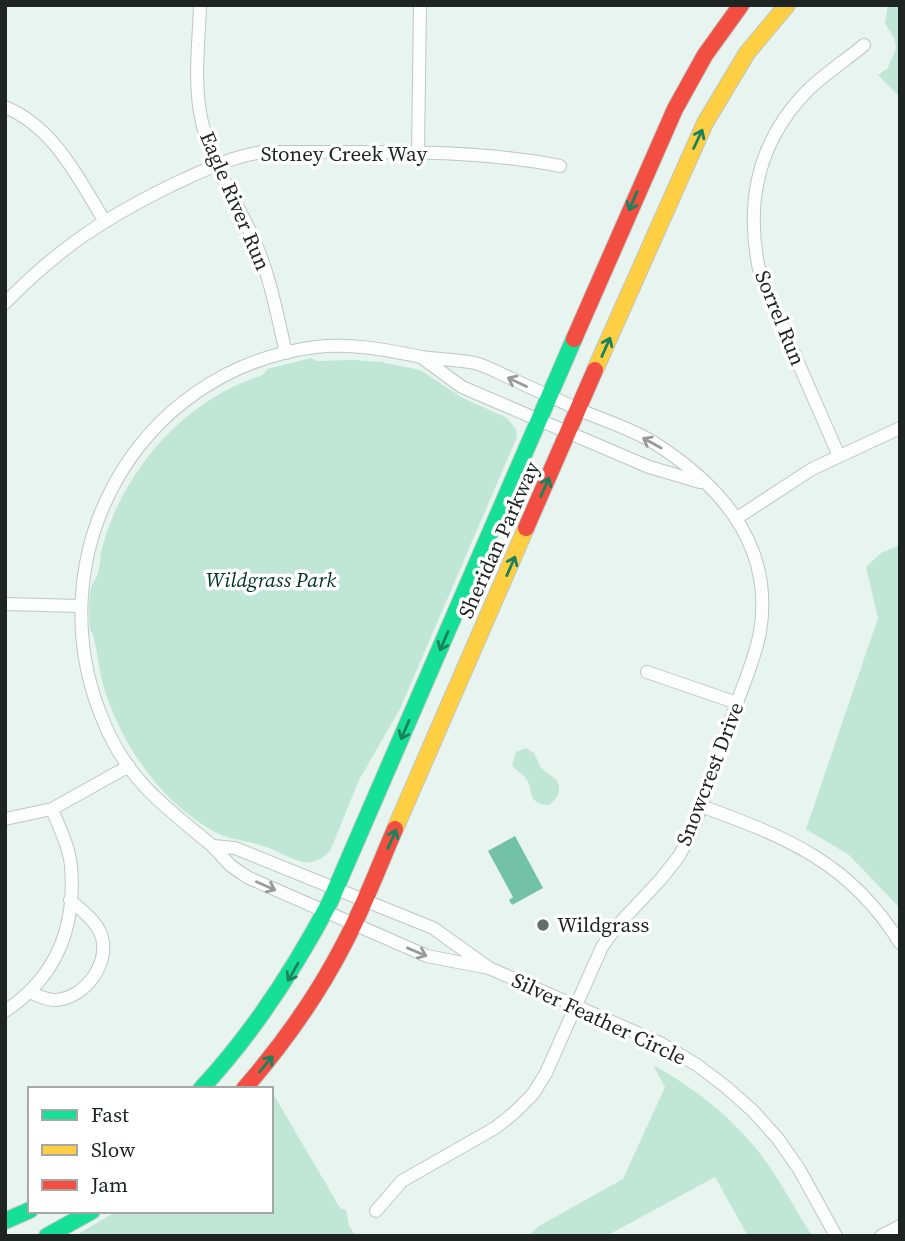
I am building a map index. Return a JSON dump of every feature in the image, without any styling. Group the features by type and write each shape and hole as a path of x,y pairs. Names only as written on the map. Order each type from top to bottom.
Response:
{"main road":[{"name":"Sheridan Parkway","path":"203,1087 233,1055 268,1010 326,912 675,108 703,58 741,5"},
{"name":"Sheridan Parkway","path":"245,1087 287,1038 308,1007 355,924 711,110 743,57 787,5"},
{"path":"5,1221 28,1211"},
{"path":"47,1236 88,1213"}],"street":[{"name":"Eagle River Run","path":"200,5 200,114 206,138 256,242 286,353"},
{"path":"418,153 420,5"},
{"name":"Sorrel Run","path":"839,456 765,287 755,250 752,225 759,174 779,127 811,88 864,45"},
{"path":"5,107 30,121 48,136 62,153 104,220"},
{"name":"Stoney Creek Way","path":"5,303 40,269 104,220 218,163 242,155 263,152 418,153 522,158 560,166"},
{"name":"Snowcrest Drive","path":"80,606 86,559 102,506 139,446 178,406 204,387 254,362 286,353 345,345 378,347 478,363 653,442 682,462 724,500 749,538 758,564 762,590 759,636 691,834 679,856 662,879 616,927 602,947 546,1073 533,1094 495,1128 402,1181 376,1211"},
{"name":"Snowcrest Drive","path":"421,356 462,387 649,467 706,484"},
{"path":"737,518 812,469 900,428"},
{"path":"5,604 80,606"},
{"name":"Silver Feather Circle","path":"80,606 83,649 94,698 106,728 129,766 174,817 213,846 230,865 249,878 426,956 489,968"},
{"path":"648,672 737,703"},
{"path":"5,818 52,809 129,766"},
{"path":"701,806 769,831 825,862 852,883 872,904 900,943"},
{"path":"5,1011 29,992 52,965 65,935 71,864 52,809"},
{"name":"Silver Feather Circle","path":"213,846 235,848 433,928 489,968 660,1043 697,1065 753,1111 778,1139 799,1169 836,1236"},
{"path":"29,992 56,1000 75,994 90,983 99,968 102,953 101,933 90,918 70,900"},
{"path":"881,1236 900,1226"}],"green space":[{"path":"888,5 900,5 900,97 878,75 888,68 896,48 895,40 885,23"},
{"name":"Wildgrass Park","path":"311,358 316,361 381,362 420,370 463,398 507,418 516,429 517,437 400,709 359,780 330,851 322,858 306,862 257,844 219,834 176,804 159,787 131,749 110,707 90,629 89,607 91,587 96,579 102,548 113,516 125,492 155,448 193,412 215,397 238,384 263,375 267,369"},
{"path":"900,545 898,906 849,855 806,829 878,618 866,567 881,553"},
{"path":"526,748 534,753 541,768 557,780 558,794 549,805 533,799 525,777 512,766 516,752"},
{"path":"653,1065 701,1096 730,1120 756,1148 773,1172 812,1236 748,1236 715,1177 606,1236 528,1236 539,1226 623,1179 665,1087"},
{"path":"273,1093 340,1208 346,1210 349,1226 356,1236 75,1236 114,1213 273,1213"}],"shaded area":[{"path":"515,836 543,888 512,905 509,900 513,897 488,851"}],"traffic: fast":[{"path":"203,1087 272,1000 330,902 574,339"},
{"path":"5,1221 28,1211"},
{"path":"47,1236 88,1213"}],"traffic: slow":[{"path":"595,370 705,123 747,53 787,5"},
{"path":"395,829 526,528"}],"traffic: jam":[{"path":"574,339 675,109 705,55 741,5"},
{"path":"526,528 595,370"},
{"path":"246,1087 286,1037 323,981 359,914 395,829"}],"place":[{"name":"Wildgrass","path":"543,925"}]}
